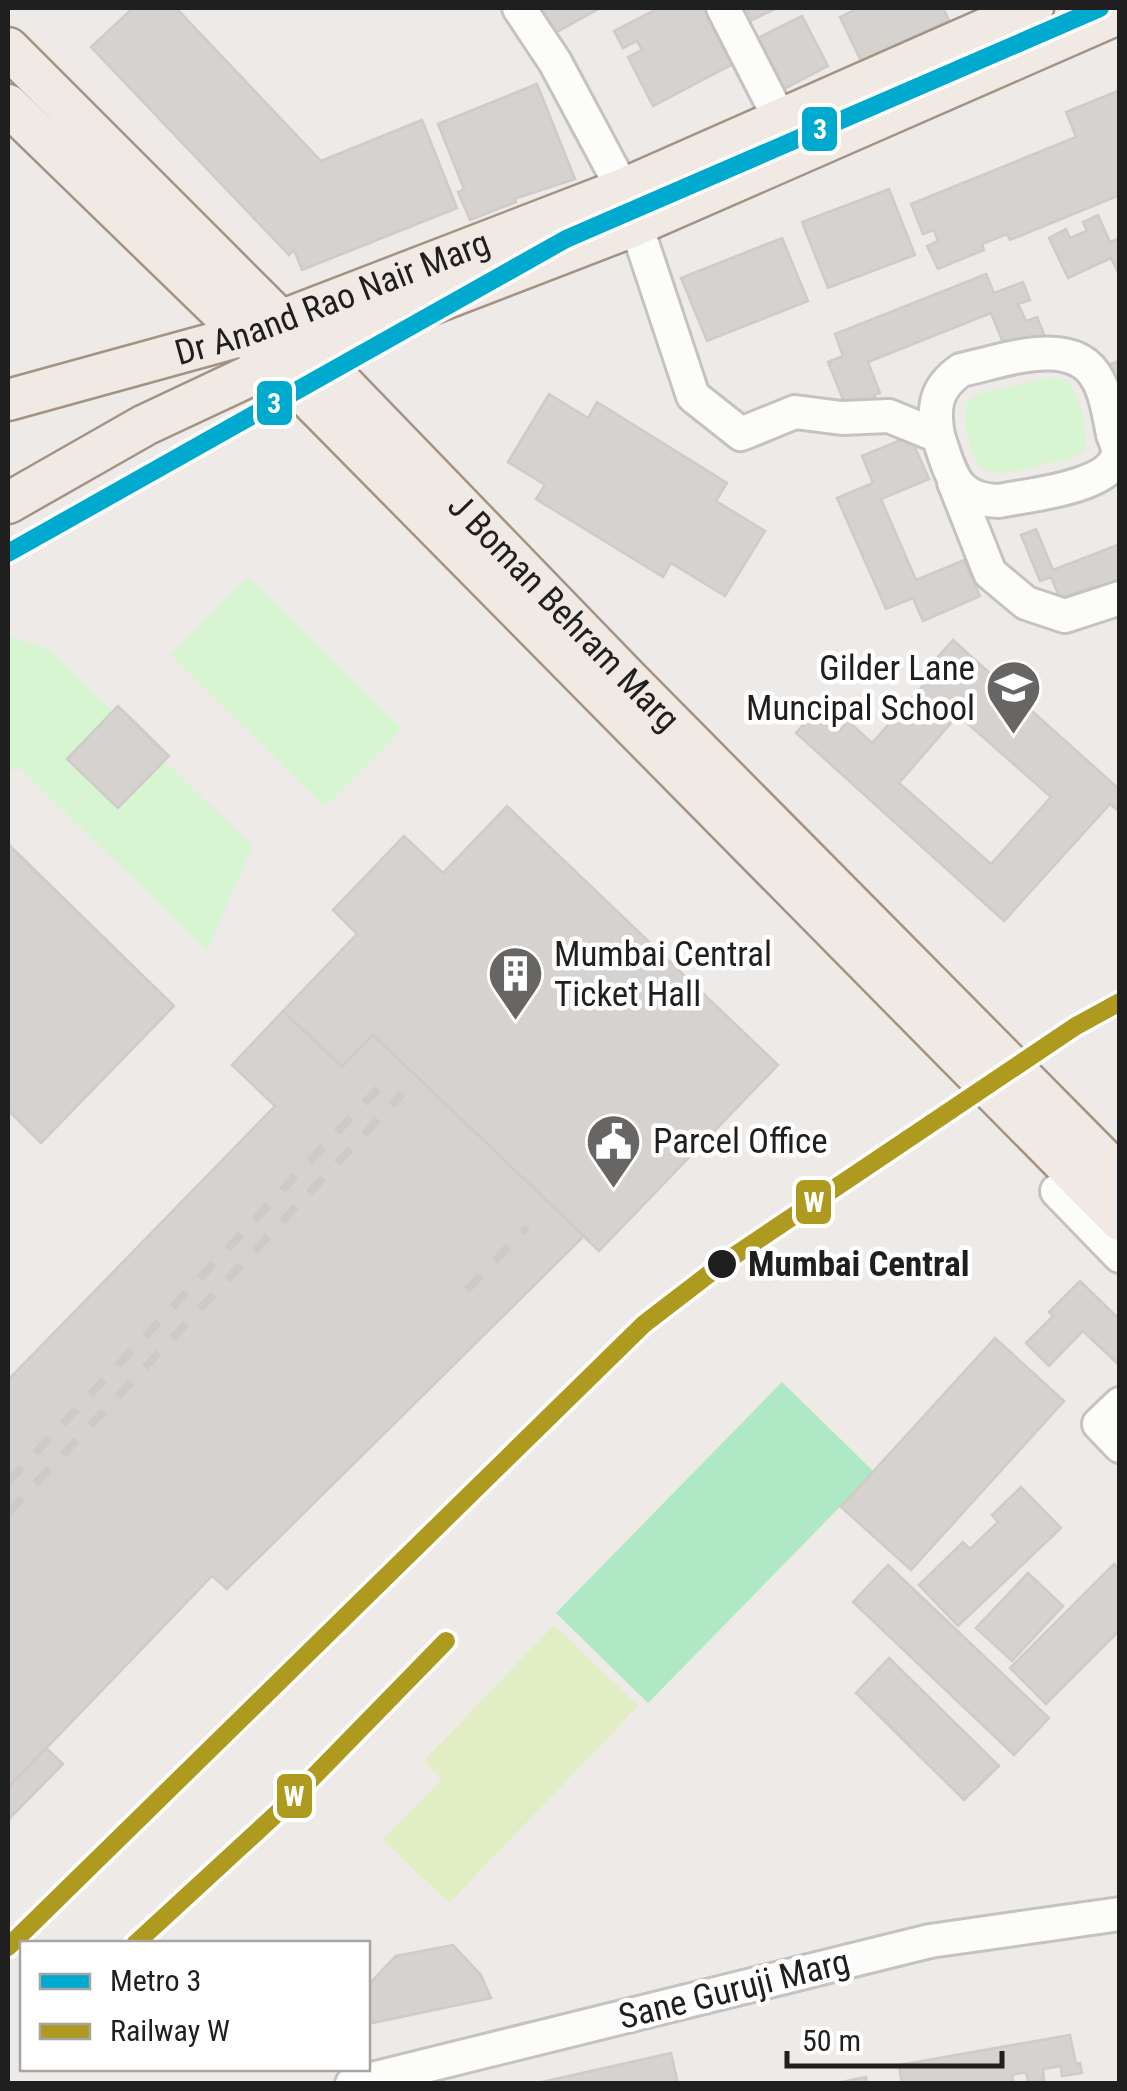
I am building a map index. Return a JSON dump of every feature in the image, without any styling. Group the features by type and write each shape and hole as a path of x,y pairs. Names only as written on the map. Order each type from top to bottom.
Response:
{"main road":[{"name":"Dr Anand Rao Nair Marg","path":"8,400 261,328 630,207 780,120 1033,8"},
{"name":"Dr Anand Rao Nair Marg","path":"8,503 145,425 630,207 1120,14"},
{"name":"J Boman Behram Marg","path":"8,48 261,328"},
{"name":"J Boman Behram Marg","path":"8,105 292,357 620,692 1120,1220"},
{"name":"J Boman Behram Marg","path":"620,692 1120,1176"}],"street":[{"path":"520,8 555,62 630,207 693,396 741,434 795,412 842,418 889,416 938,436"},
{"path":"724,8 780,120"},
{"path":"954,482 964,492 999,501 1082,484 1096,478 1117,458 1116,433 1104,396 1090,367 1078,358 1051,352 960,370 950,377 936,398 934,414 954,482 990,573 1026,604 1065,616 1120,598"},
{"path":"1057,1192 1120,1256"},
{"path":"1120,1404 1098,1424 1120,1446"},
{"name":"Sane Guruji Marg","path":"352,2084 930,1941 1120,1914"}],"green space":[{"path":"1051,377 1066,380 1075,395 1084,424 1085,451 1071,458 1002,474 981,469 968,437 967,403 978,394"},
{"path":"248,577 402,729 325,807 171,655"},
{"path":"9,636 48,649 252,846 207,951 20,768 8,771"},
{"path":"782,1382 874,1472 648,1703 556,1613"},
{"path":"554,1625 638,1706 449,1903 383,1840 442,1779 424,1761"}],"building":[{"path":"133,8 176,8 321,161 422,120 457,208 302,270 294,250 289,255 91,47"},
{"path":"540,8 600,8 555,33"},
{"path":"659,8 704,8 733,64 653,106 628,57 642,50 637,41 623,48 614,31"},
{"path":"746,8 777,8 752,20"},
{"path":"859,8 943,8 949,20 861,61 840,17"},
{"path":"802,16 828,66 778,92 752,41"},
{"path":"537,84 575,179 514,199 516,202 470,220 458,192 464,189 438,124"},
{"path":"1120,90 1120,195 1010,240 1007,234 982,244 984,250 938,269 927,246 938,241 934,230 923,234 911,204 1076,137 1066,112"},
{"path":"889,189 915,255 828,288 802,222"},
{"path":"1098,215 1110,242 1120,238 1120,276 1111,258 1068,278 1049,238 1066,229 1070,238 1087,231 1083,222"},
{"path":"782,238 808,301 707,341 681,278"},
{"path":"986,274 994,293 1023,282 1030,300 1018,304 1026,321 1037,317 1044,334 1006,350 991,313 868,362 880,393 874,395 876,401 848,412 828,362 843,356 835,334"},
{"path":"1120,360 1120,397 1105,367"},
{"path":"549,394 588,418 597,402 727,483 716,501 765,531 725,596 671,563 663,577 536,499 545,485 508,462"},
{"path":"910,436 929,479 881,499 916,580 964,560 980,596 923,621 913,598 886,609 837,498 873,483 862,456"},
{"path":"1036,529 1053,570 1120,544 1120,581 1060,599 1051,577 1040,581 1021,535"},
{"path":"953,640 1120,790 1120,812 1110,804 1004,921 796,733 816,711 839,731 848,721 872,743 942,664 936,659","holes":["958,715 1051,797 991,864 899,783"]},
{"path":"118,706 169,756 118,808 67,759"},
{"name":"Mumbai Central Ticket Hall","path":"507,806 778,1065 599,1251 373,1035 342,1067 283,1011 357,934 333,910 404,836 443,873"},
{"path":"8,844 174,1006 41,1143 8,1110"},
{"path":"283,1011 342,1067 373,1035 584,1236 227,1589 212,1576 8,1788 8,1380 275,1106 232,1065"},
{"path":"1080,1281 1120,1320 1120,1366 1083,1331 1049,1366 1026,1343 1053,1316 1049,1312"},
{"path":"995,1338 1064,1401 911,1570 841,1507"},
{"path":"1021,1487 1061,1528 958,1626 919,1585 963,1542 970,1549 998,1522 992,1515"},
{"path":"1114,1564 1120,1570 1120,1630 1046,1704 1010,1668"},
{"path":"888,1565 1049,1718 1014,1755 853,1602"},
{"path":"1028,1573 1063,1606 1012,1661 976,1628"},
{"path":"889,1658 999,1766 964,1800 856,1693"},
{"path":"46,1748 63,1764 8,1820 8,1788"},
{"path":"453,1945 481,1975 491,1998 370,2024 370,1983 396,1956"},
{"path":"1070,2035 1076,2064 1080,2063 1082,2073 1062,2076 1061,2066 1043,2069 1044,2080 1028,2082 1026,2072 1012,2075 1014,2084 902,2084 899,2065"},
{"path":"671,2053 678,2084 533,2084"},
{"path":"866,2077 867,2084 832,2084"}],"railway":[{"path":"8,1482 387,1079"},
{"path":"8,1513 402,1094"},
{"path":"467,1290 527,1227"}],"metro line":[{"name":"3","path":"8,553 566,239 1100,8"}],"rail line":[{"name":"W","path":"8,1947 644,1324 722,1264 1076,1026 1120,1002"},
{"name":"W","path":"138,1941 286,1805 446,1641"}],"place":[{"name":"Gilder Lane Muncipal School","path":"1014,737"},
{"name":"Mumbai Central Ticket Hall","path":"515,1023"},
{"name":"Parcel Office","path":"614,1190"},
{"name":"Mumbai Central","path":"722,1264"}]}
